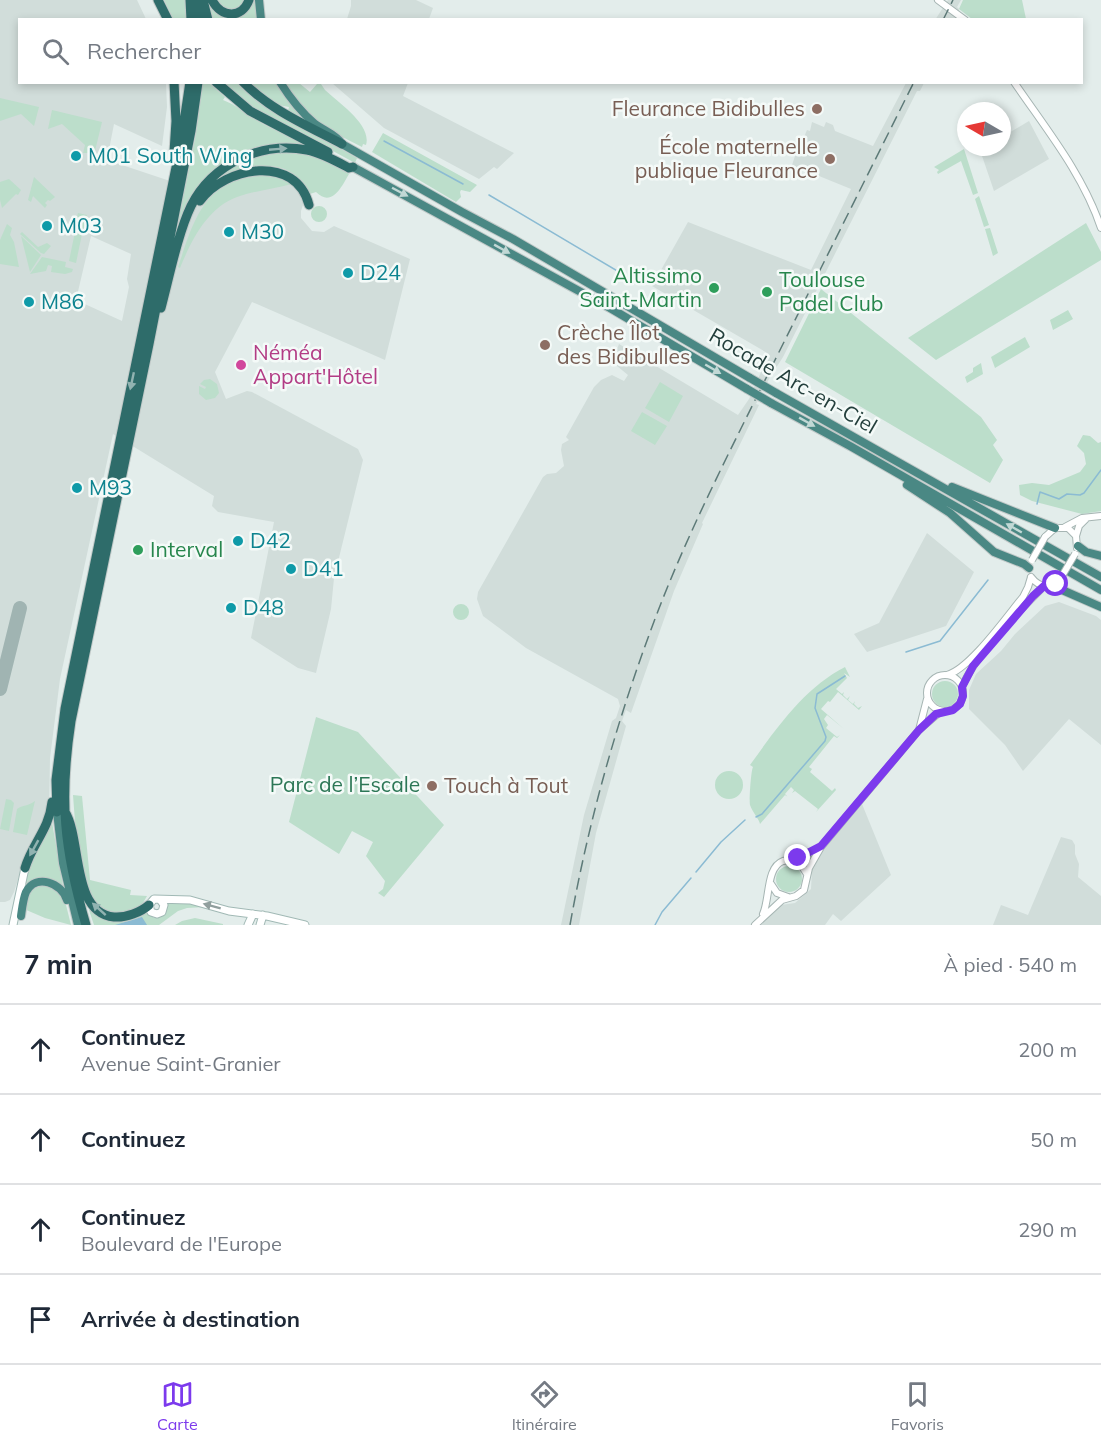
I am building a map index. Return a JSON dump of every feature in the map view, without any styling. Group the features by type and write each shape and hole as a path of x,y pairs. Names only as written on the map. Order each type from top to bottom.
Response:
{"highway":[{"path":"157,0 160,18"},
{"path":"157,0 168,18"},
{"path":"190,0 191,18"},
{"path":"198,0 199,18"},
{"path":"203,0 208,18"},
{"path":"212,0 221,12 231,14 242,11 249,0"},
{"path":"259,0 261,18"},
{"path":"165,220 176,137 174,84"},
{"path":"25,868 51,813 55,753 182,139 190,84"},
{"path":"78,925 63,863 60,811 71,721 150,344 191,131 198,84"},
{"path":"218,84 250,111 357,169"},
{"path":"245,84 260,98 279,110 342,144"},
{"name":"Rocade Arc-en-Ciel","path":"281,84 304,114 340,140 342,144 513,239 776,393 1101,577"},
{"path":"150,344 186,219 194,201 214,177 234,161 266,150 290,148 316,153 349,168 357,169"},
{"name":"Rocade Arc-en-Ciel","path":"357,169 610,308 771,403 1101,590"},
{"path":"175,259 193,213 203,197 220,183 234,176 268,171 285,174 299,184 309,205"},
{"path":"843,442 845,448 940,505 960,520 994,552 1031,568"},
{"path":"911,468 956,489 1055,528"},
{"path":"1076,550 1101,556"},
{"path":"1048,586 1101,607"},
{"path":"61,731 56,780 70,861 86,925"},
{"path":"60,811 71,821 85,891 95,908 107,916 119,917 144,909 149,904"},
{"path":"20,920 28,890 36,884 45,882 61,888 75,913"}],"main road":[{"path":"13,925 25,868"},
{"path":"161,901 164,908 157,914 151,912 149,904 154,899 161,901 190,900 229,911 305,925"},
{"path":"248,925 253,914"},
{"path":"253,914 254,925"},
{"path":"260,925 266,916"}],"street":[{"path":"938,0 962,18"},
{"path":"1015,84 1079,178 1101,228"},
{"path":"919,730 928,686 941,675 957,672 1023,597 1028,587 1031,568 1045,537 1055,528 1065,528 1082,518 1101,516"},
{"path":"962,687 976,662 1026,603 1062,576 1076,550 1079,526 1088,517"},
{"path":"1065,528 1076,536"},
{"path":"1031,568 1038,584 1048,586"},
{"path":"927,698 934,708 941,711 953,710 960,704 963,696 962,687 956,679 947,675"},
{"path":"755,925 782,900 796,896 804,890 807,874 821,846 919,730 941,711"},
{"path":"762,917 774,867 781,862 802,857 821,846"},
{"path":"790,860 801,865 807,874"},
{"path":"771,884 777,893 788,897"}],"shaded area":[{"path":"0,0 137,0 146,18 18,18 18,84 166,84 167,107 162,146 114,124 107,160 209,194 244,173 288,175 304,202 301,218 312,231 324,232 334,226 410,259 385,360 252,302 215,372 226,399 247,391 252,392 358,449 363,460 334,578 331,609 316,673 298,668 251,638 274,522 218,512 212,506 214,496 113,434 60,679 50,758 49,815 29,845 14,892 10,900 0,902","holes":["91,236 131,254 127,279 129,287 122,321 76,300"]},
{"path":"351,0 416,0 433,8 429,18 347,18"},
{"path":"948,0 961,0 957,7 959,9 957,18 936,18"},
{"path":"333,84 408,84 403,96 514,153 497,169 494,167 479,179 384,128"},
{"path":"905,84 924,84 920,91 917,91 783,357 756,404 759,405 702,523 674,591 631,713 626,710 622,721 626,726 596,833 579,925 561,925 584,815 612,721 616,718 620,706 618,699 526,648 483,616 477,599 478,592 543,477 556,473 564,466 562,444 569,440 566,437 594,387 601,380 612,375 624,381 628,375 617,366 616,352 619,344 738,415 749,399 769,354 652,286 688,222 811,270 851,189 792,165 796,153 800,155 801,152 798,151 807,130 810,131 812,122 824,127 826,122 833,125 835,131 873,146"},
{"path":"1029,121 1049,159 994,191 982,156 1011,156 1011,132"},
{"path":"927,533 974,572 946,626 867,652 854,634 879,623"},
{"path":"1059,602 1101,620 1101,745 1069,719 1023,771 1005,745 969,709 969,690 976,674 1001,651 1015,634 1045,606"},
{"path":"862,804 891,875 841,921 833,914 825,925 761,925 781,905 795,903 811,889 812,869 824,849"},
{"path":"1061,837 1072,840 1075,845 1075,854 1079,864 1078,877 1101,896 1101,925 993,925 1001,905 1028,915"}],"green space":[{"path":"164,0 185,0 187,18 173,18"},
{"path":"207,0 218,14 224,17 256,0 258,18 213,18"},
{"path":"216,0 245,0 238,9 225,10"},
{"path":"963,0 1022,0 1026,18 971,18 959,9"},
{"path":"202,84 210,84 225,97 223,100 263,124 308,146 258,150 203,184 169,264 195,139"},
{"path":"222,84 240,84 271,109 357,158 355,163 300,131 299,133 249,107"},
{"path":"249,84 278,84 300,113 298,116 288,111 289,107 278,105"},
{"path":"284,84 300,84 310,92 317,84 321,84 359,122 367,137 366,145 363,144 362,147 337,133 318,121"},
{"path":"0,98 39,107 34,126 21,114 0,121"},
{"path":"52,110 102,122 95,151 83,153 85,145 62,124 48,129"},
{"path":"383,133 477,185 470,192 461,190 461,197 456,202 372,152"},
{"path":"273,152 314,156 332,163 349,174 336,194 327,198 316,192 310,194 301,181 281,168 259,167 221,179 219,175 242,161"},
{"path":"957,153 957,156 966,156 978,193 973,195 961,161 938,174 939,170 934,167"},
{"path":"273,174 292,184 250,193 226,202 201,227 180,268 178,267 196,218 220,188 247,178"},
{"path":"34,177 55,197 45,203 47,205 45,208 33,196 31,202 28,200"},
{"path":"9,179 21,190 2,208 0,182"},
{"path":"979,196 989,225 984,227 975,199"},
{"path":"316,206 322,206 327,214 325,220 316,222 311,217 311,211"},
{"path":"78,213 87,215 83,231 74,228"},
{"path":"1086,223 1101,252 1101,260 936,360 908,338"},
{"path":"7,224 12,228 10,235 14,242 19,267 0,264 0,240"},
{"path":"990,228 998,253 993,256 985,229"},
{"path":"22,232 38,247 47,243 51,246 44,254 41,253 20,234"},
{"path":"75,232 82,234 76,263 69,261"},
{"path":"21,236 41,255 30,272"},
{"path":"42,257 66,262 65,267 73,269 72,272 65,274 51,272 52,266 48,265 46,271 30,274"},
{"path":"821,289 981,417 997,440 993,445 1003,460 990,483 785,362"},
{"path":"1068,310 1073,319 1053,330 1050,320"},
{"path":"1025,337 1030,347 995,368 991,357"},
{"path":"981,363 983,374 967,383 965,377"},
{"path":"210,379 217,384 219,393 215,398 206,400 199,394 199,386 205,389 206,387 200,384"},
{"path":"660,382 683,396 669,422 645,408"},
{"path":"642,412 667,426 655,445 631,431"},
{"path":"1083,435 1090,436 1098,443 1101,442 1101,511 1082,514 1032,501 1020,495 1019,485 1032,483 1049,485 1080,472 1086,464 1084,453 1077,446"},
{"path":"458,604 464,604 469,612 467,618 458,620 453,615 453,609"},
{"path":"845,667 850,677 844,673 847,678 836,689 842,694 844,692 843,695 847,699 850,696 848,700 853,704 855,701 854,704 858,708 862,706 859,710 838,692 821,709 844,729 827,715 824,719 828,725 826,728 837,737 840,735 837,738 834,736 809,767 812,769 810,772 832,791 835,788 836,790 816,812 818,809 795,791 792,793 794,790 791,787 785,794 788,797 785,795 760,824 750,805 753,767 750,765 792,710 817,686"},
{"path":"945,681 954,685 958,694 954,703 945,707 936,703 932,694 936,685"},
{"name":"Parc de l’Escale","path":"316,717 358,732 444,825 384,897 378,893 383,889 385,881 366,856 373,842 352,831 339,854 289,822"},
{"path":"729,771 739,775 743,785 739,795 729,799 719,795 715,785 719,775"},
{"path":"73,795 82,796 90,880 131,890 130,895 147,896 140,908 113,913 104,910 96,902 89,890 80,857"},
{"path":"6,799 14,803 9,831 0,829"},
{"path":"35,801 27,835 13,832 17,809"},
{"path":"52,822 63,886 45,880 22,896 30,861"},
{"path":"789,866 798,870 802,879 798,888 789,892 780,888 776,879 780,870"},
{"path":"42,885 55,887 65,901 71,925 24,909 30,891"},
{"path":"186,902 205,907 178,911 159,925 94,925 89,910 91,908 100,915 147,910 154,918 164,914 167,904"},
{"path":"195,918 223,924 223,925 175,925"}],"water":[{"path":"142,917 147,925 115,925"}],"waterway":[{"path":"384,141 463,184"},
{"path":"489,195 636,282"},
{"path":"1037,504 1040,492 1059,499 1067,494 1084,493 1101,470"},
{"path":"906,652 940,641 988,580"},
{"path":"756,817 762,814 825,741 826,737 815,708 817,694 845,676"},
{"path":"696,872 721,842 745,820"},
{"path":"655,925 662,912 691,878"}],"taxiway":[{"path":"0,689 20,608"}],"railway":[{"path":"944,18 953,0"},
{"path":"570,925 586,845 606,766 630,688 670,580 726,459 913,84"}],"place":[{"name":"Fleurance Bidibulles","path":"817,109"},
{"name":"M01 South Wing","path":"76,156"},
{"name":"École maternelle publique Fleurance","path":"830,159"},
{"name":"M03","path":"47,226"},
{"name":"M30","path":"229,232"},
{"name":"D24","path":"348,273"},
{"name":"Altissimo Saint-Martin","path":"714,288"},
{"name":"Toulouse Padel Club","path":"767,292"},
{"name":"M86","path":"29,302"},
{"name":"Crèche Îlot des Bidibulles","path":"545,345"},
{"name":"Néméa Appart'Hôtel","path":"241,365"},
{"name":"M93","path":"77,488"},
{"name":"D42","path":"238,541"},
{"name":"Interval","path":"138,550"},
{"name":"D41","path":"291,569"},
{"name":"D48","path":"231,608"},
{"name":"Touch à Tout","path":"432,786"}],"route":[{"path":"798,858 821,846 932,717 941,711 953,710 960,704 962,687 976,662 1033,596 1044,586 1056,584"}]}
